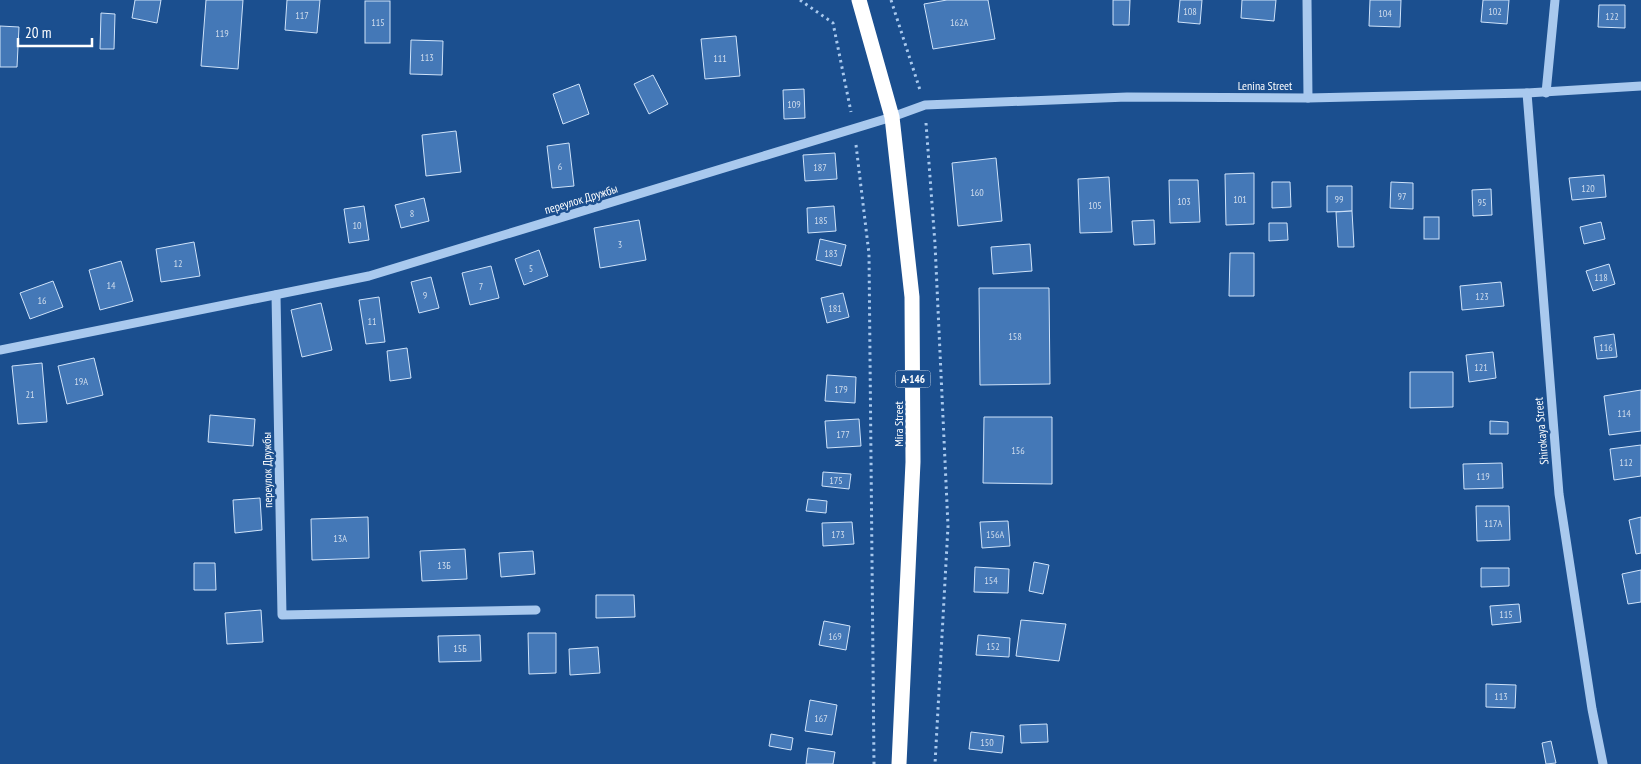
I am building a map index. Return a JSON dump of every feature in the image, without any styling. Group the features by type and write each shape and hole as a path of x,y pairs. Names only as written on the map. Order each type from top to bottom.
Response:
{"highway":[{"name":"Mira Street","path":"859,0 892,117 912,307 913,462 899,764"}],"street":[{"path":"1307,0 1308,98"},
{"path":"1546,93 1555,0"},
{"name":"Lenina Street","path":"892,117 925,105 1127,97 1308,98 1546,93 1641,86"},
{"name":"Shirokaya Street","path":"1527,93 1558,494 1592,709 1603,764"},
{"name":"переулок Дружбы","path":"0,350 370,276 854,127 892,117"},
{"name":"переулок Дружбы","path":"276,295 282,616 536,610"}],"path":[{"path":"800,0 833,23 854,127 869,254 874,764"}],"building":[{"path":"135,0 161,0 157,23 132,18"},
{"path":"206,0 243,0 238,69 201,66"},
{"path":"287,0 320,0 317,33 285,30"},
{"path":"947,0 988,0 995,39 933,49 924,4"},
{"path":"1113,0 1130,0 1129,25 1113,25"},
{"path":"1180,0 1202,0 1200,24 1178,22"},
{"path":"1242,0 1276,0 1274,21 1241,18"},
{"path":"1370,0 1401,0 1400,27 1369,26"},
{"path":"1483,0 1509,0 1507,24 1481,22"},
{"path":"365,1 390,1 390,43 365,43"},
{"path":"1599,5 1625,5 1625,28 1598,27"},
{"path":"101,13 115,14 114,49 100,49"},
{"path":"0,26 19,27 17,67 0,67"},
{"path":"736,36 740,76 705,79 701,39"},
{"path":"411,40 443,41 442,75 410,74"},
{"path":"653,75 668,104 649,114 634,84"},
{"path":"579,84 589,114 563,124 553,94"},
{"path":"804,89 805,118 784,119 783,90"},
{"path":"456,131 461,172 426,176 422,135"},
{"path":"569,143 574,186 552,188 547,146"},
{"path":"835,153 837,179 805,181 803,155"},
{"path":"996,158 1002,221 958,226 952,163"},
{"path":"1254,173 1254,224 1226,225 1225,174"},
{"path":"1604,175 1606,197 1572,200 1569,178"},
{"path":"1109,177 1112,232 1080,233 1078,179"},
{"path":"1169,180 1198,180 1200,222 1170,223"},
{"path":"1272,182 1290,182 1291,207 1272,208"},
{"path":"1391,182 1413,183 1413,209 1390,208"},
{"path":"1327,186 1352,186 1352,211 1327,212"},
{"path":"1491,189 1492,215 1473,216 1472,190"},
{"path":"424,198 429,221 401,228 395,205"},
{"path":"364,206 369,240 349,243 344,209"},
{"path":"834,206 836,231 808,233 807,208"},
{"path":"1352,211 1354,247 1338,247 1336,212"},
{"path":"1424,217 1439,217 1439,239 1424,239"},
{"path":"639,220 646,260 600,268 594,228"},
{"path":"1154,220 1155,244 1134,245 1132,221"},
{"path":"1601,222 1605,239 1584,244 1580,227"},
{"path":"1269,223 1287,223 1288,240 1269,241"},
{"path":"820,239 846,245 841,266 816,260"},
{"path":"194,242 200,276 161,282 156,249"},
{"path":"1030,244 1032,271 993,274 991,247"},
{"path":"539,250 548,276 524,285 515,259"},
{"path":"1230,253 1254,253 1254,296 1229,296"},
{"path":"121,261 133,301 100,310 89,270"},
{"path":"1609,264 1615,284 1593,291 1586,271"},
{"path":"491,266 499,298 470,305 462,273"},
{"path":"431,277 439,308 419,313 411,282"},
{"path":"53,281 63,307 30,319 20,293"},
{"path":"1501,282 1504,306 1462,310 1460,286"},
{"path":"979,288 1049,288 1050,384 980,385"},
{"path":"843,293 849,317 827,323 821,298"},
{"path":"379,297 385,342 366,344 359,300"},
{"path":"321,303 332,350 302,357 291,310"},
{"path":"1614,334 1617,357 1597,359 1594,337"},
{"path":"407,348 411,378 390,381 387,351"},
{"path":"1493,352 1496,378 1469,382 1466,355"},
{"path":"94,358 103,395 67,404 58,366"},
{"path":"42,363 47,422 18,424 12,366"},
{"path":"1410,372 1453,372 1453,407 1410,408"},
{"path":"827,375 856,377 855,403 825,401"},
{"path":"1641,390 1641,431 1609,435 1604,396"},
{"path":"210,415 255,419 253,446 208,442"},
{"path":"984,417 1052,417 1052,484 983,483"},
{"path":"859,419 861,446 827,448 825,421"},
{"path":"1490,421 1508,422 1508,434 1490,434"},
{"path":"1641,445 1641,476 1614,480 1610,449"},
{"path":"1502,463 1503,488 1464,489 1463,464"},
{"path":"823,472 851,474 849,489 822,486"},
{"path":"260,498 262,530 235,533 233,500"},
{"path":"808,499 827,501 826,513 806,511"},
{"path":"1476,506 1509,506 1510,540 1477,541"},
{"path":"368,517 369,558 312,560 311,519"},
{"path":"1641,517 1641,553 1636,554 1629,520"},
{"path":"1008,521 1010,546 982,548 980,522"},
{"path":"852,522 854,544 823,546 822,523"},
{"path":"465,549 467,579 422,581 420,551"},
{"path":"533,551 535,574 501,577 499,553"},
{"path":"1034,562 1049,565 1043,594 1029,591"},
{"path":"194,563 215,563 216,590 194,590"},
{"path":"975,567 1009,569 1008,593 974,592"},
{"path":"1481,568 1509,568 1509,586 1481,587"},
{"path":"1641,570 1641,602 1628,604 1622,574"},
{"path":"596,595 634,595 635,617 596,618"},
{"path":"1519,604 1521,622 1492,625 1490,606"},
{"path":"261,610 263,642 227,644 225,613"},
{"path":"1021,620 1066,624 1059,661 1016,656"},
{"path":"824,621 850,626 846,650 819,645"},
{"path":"528,633 556,633 556,673 529,674"},
{"path":"480,635 481,661 439,662 438,636"},
{"path":"978,635 1010,638 1009,657 976,655"},
{"path":"598,647 600,673 570,675 569,649"},
{"path":"1486,684 1516,685 1515,708 1486,707"},
{"path":"810,700 837,705 832,735 805,731"},
{"path":"1047,724 1048,742 1021,743 1020,725"},
{"path":"971,732 1004,736 1002,753 969,749"},
{"path":"771,734 793,738 791,750 769,746"},
{"path":"1551,741 1556,763 1546,764 1542,743"},
{"path":"808,748 835,752 833,764 806,764"}]}
